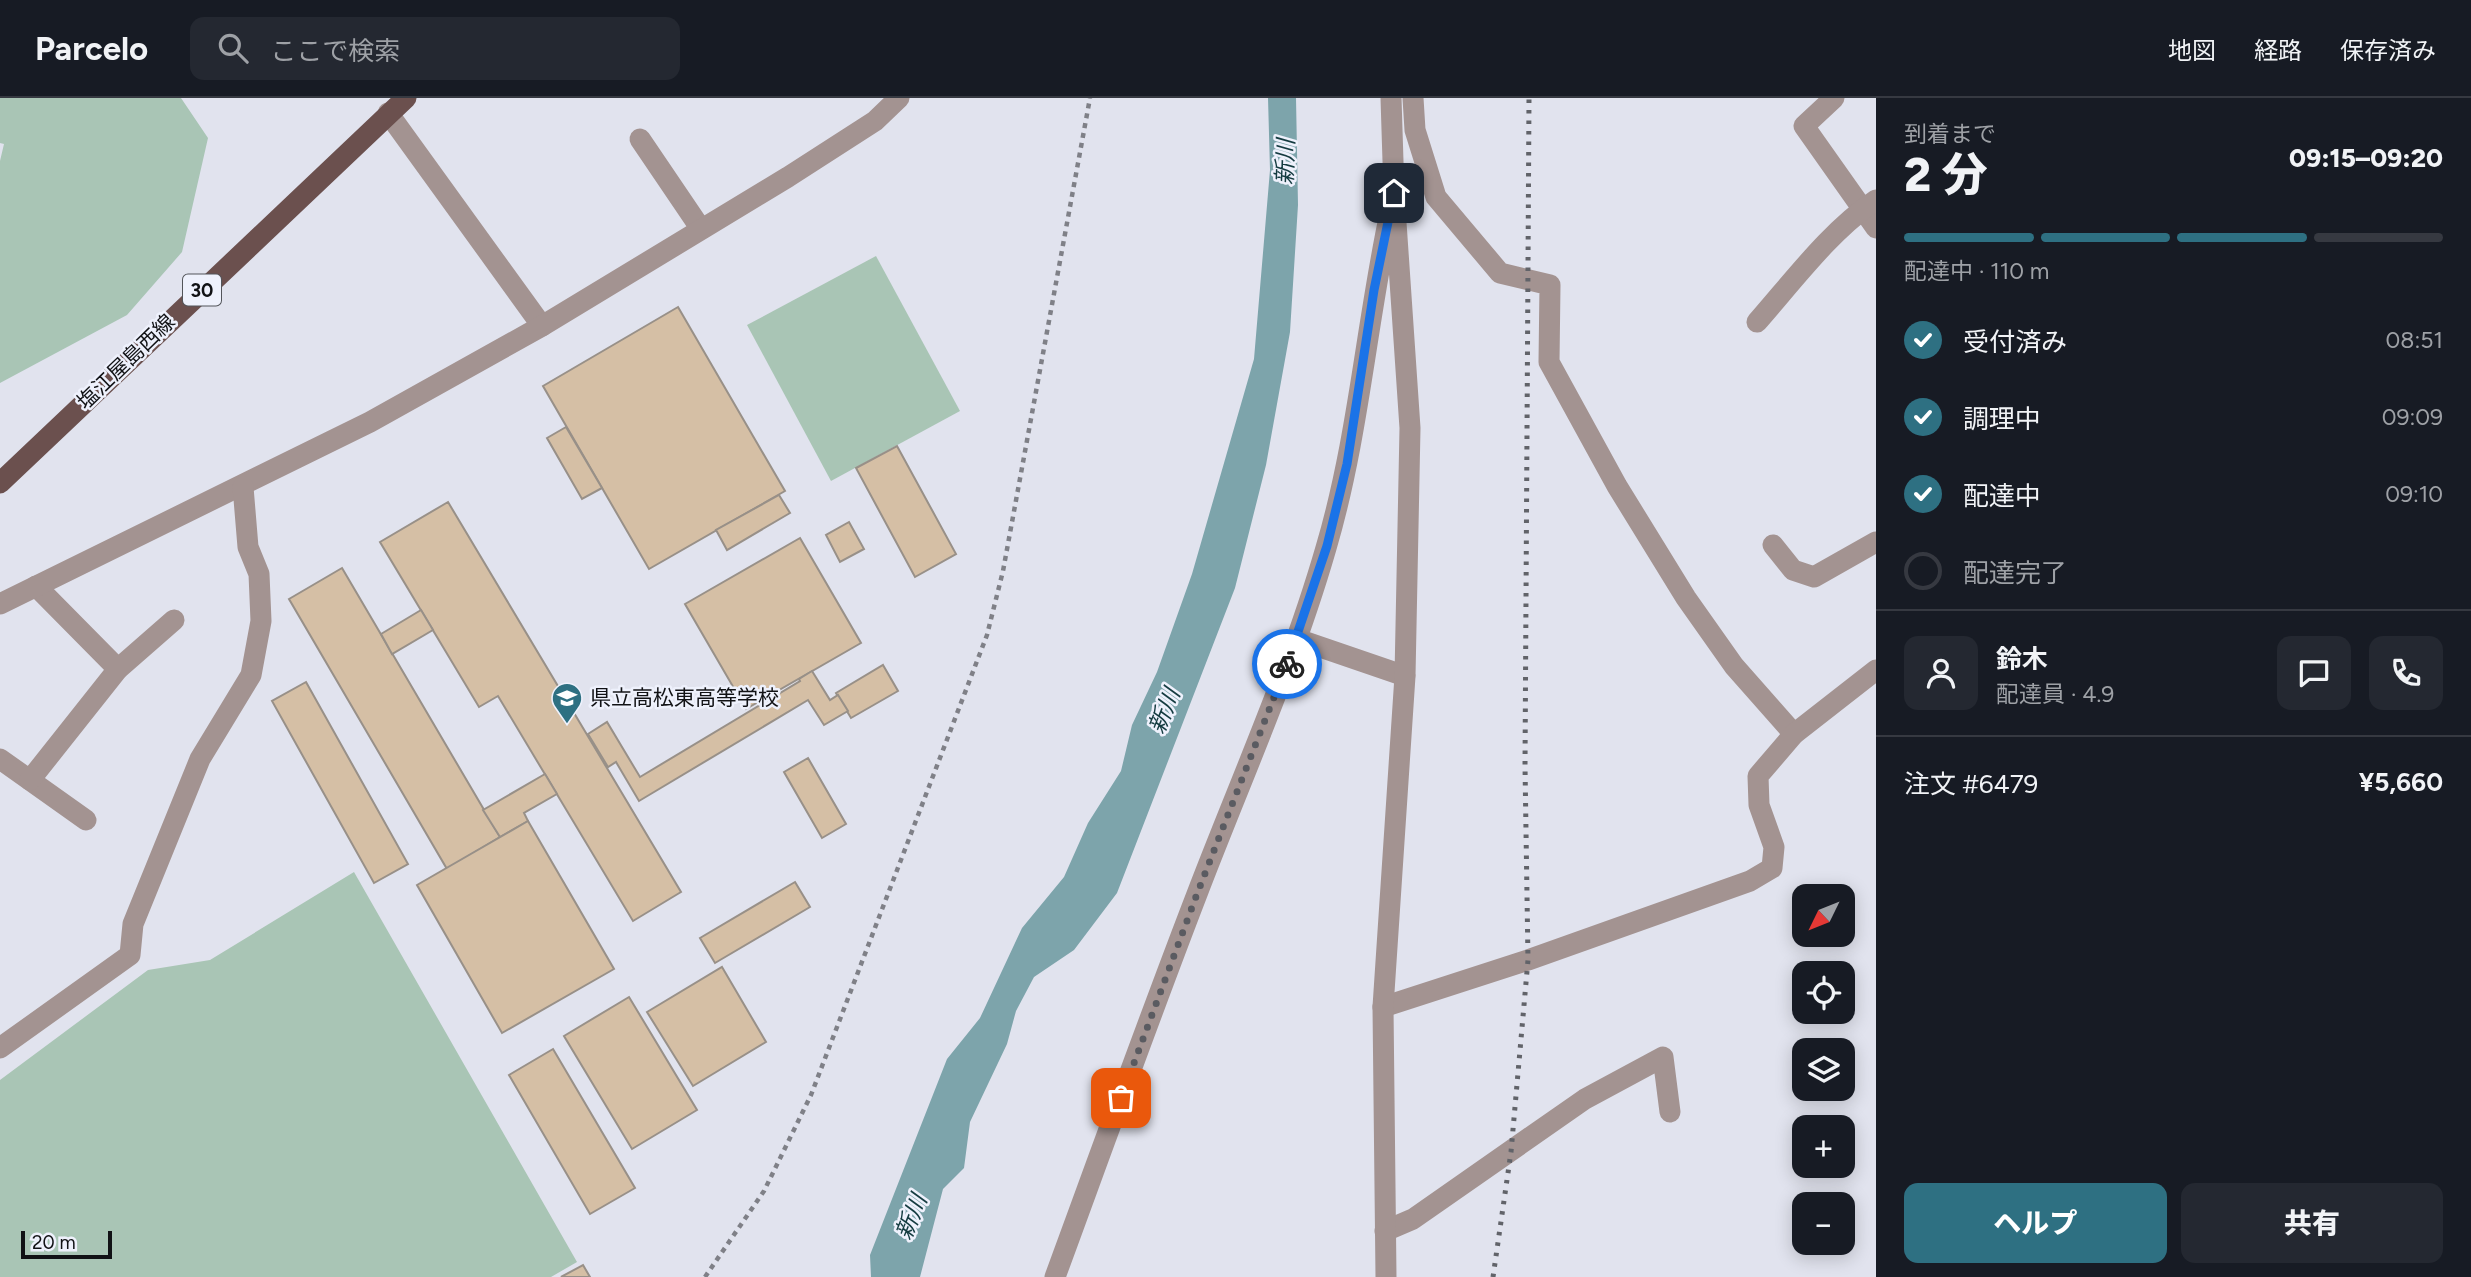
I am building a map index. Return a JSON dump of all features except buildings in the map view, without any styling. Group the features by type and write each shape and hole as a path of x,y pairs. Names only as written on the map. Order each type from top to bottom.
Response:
{"main road":[{"name":"塩江屋島西線","path":"0,483 406,98"}],"street":[{"path":"0,604 243,487 370,422 542,326 875,121 899,98"},
{"path":"1386,1277 1383,1007 1405,676 1410,428 1394,193 1391,98"},
{"path":"1413,98 1415,130 1436,197 1500,273 1550,285 1549,362 1617,486 1686,598 1734,666 1794,734"},
{"path":"1834,98 1804,126 1869,205 1876,228"},
{"path":"388,113 542,326"},
{"path":"640,139 701,229"},
{"path":"1055,1277 1197,894 1297,639 1327,546 1347,464 1374,290 1394,193"},
{"path":"1757,322 1869,205"},
{"path":"0,1048 130,955 133,924 200,759 251,675 261,621 260,586 259,574 248,547 243,487"},
{"path":"1773,545 1793,570 1814,577 1876,542"},
{"path":"36,586 118,669"},
{"path":"30,780 118,669 174,620"},
{"path":"1297,639 1405,676"},
{"path":"1383,1007 1528,960 1737,886 1772,868 1774,847 1759,805 1758,776 1794,734 1876,670"},
{"path":"0,759 86,820"},
{"path":"1385,1231 1413,1219 1585,1099 1663,1057 1670,1112"}],"path":[{"path":"705,1277 764,1191 811,1095 987,635 1003,571 1090,98"}],"green space":[{"path":"0,98 181,98 208,138 182,252 127,315 0,383 0,161 4,144 0,143"},
{"path":"876,256 960,411 831,481 747,325"},
{"path":"354,872 577,1262 551,1277 0,1277 0,1080 148,970 210,960"}],"water":[{"name":"新川","path":"1268,98 1296,98 1298,205 1290,332 1266,465 1235,588 1117,893 1074,950 1034,977 1016,1011 1007,1044 970,1122 964,1168 943,1189 920,1277 871,1277 870,1255 947,1059 980,1018 1022,928 1064,877 1088,823 1121,771 1132,725 1157,672 1192,574 1254,359 1270,170"}],"railway":[{"path":"1493,1277 1511,1152 1528,960 1525,766 1529,98"}],"way so far":[{"path":"1121,1098 1287,664"}],"place":[{"name":"県立高松東高等学校","path":"567,725"}],"route":[{"path":"1287,664 1327,546 1347,464 1374,290 1394,193"}]}
